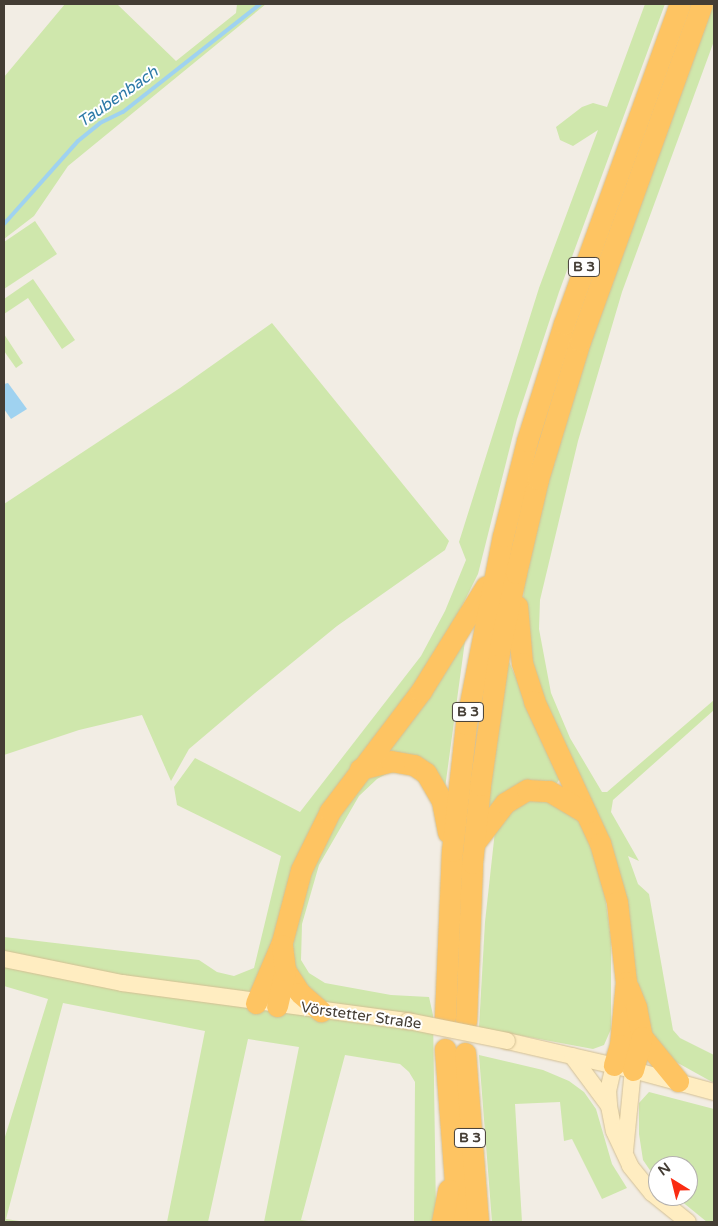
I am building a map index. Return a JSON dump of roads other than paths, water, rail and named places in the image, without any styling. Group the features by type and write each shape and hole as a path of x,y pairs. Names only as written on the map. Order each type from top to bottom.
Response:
{"highway":[{"name":"B 3","path":"680,4 564,324 527,442 494,573 466,724 452,851 455,1019 468,922 488,724 516,573 538,479 580,341 702,4"},
{"path":"267,1004 301,870 330,811 421,691 494,573"},
{"path":"516,573 517,634 522,663 534,701 587,814 607,862 617,902 626,982 620,1045 624,1067"},
{"path":"360,769 391,761 414,765 426,773 442,801 452,851"},
{"path":"476,841 505,803 527,790 549,790 587,814"},
{"path":"282,942 285,970 300,993 321,1011"},
{"path":"267,1004 285,970"},
{"path":"626,982 636,1006 642,1037 678,1081"},
{"path":"624,1067 642,1037"},
{"name":"B 3","path":"458,1222 452,1168 455,1051 478,1222"},
{"path":"442,1222 452,1168"}],"street":[{"name":"Vörstetter Straße","path":"4,959 122,983 267,1004 408,1021 624,1067 714,1092"},
{"path":"572,1056 609,1106"},
{"path":"624,1067 608,1090 614,1131 638,1177 652,1193 688,1222"},
{"path":"624,1067 628,1089 624,1153"}],"water":[{"path":"8,383 27,409 11,419 4,409 4,384"}],"waterway":[{"name":"Taubenbach","path":"4,224 78,141 100,123 123,112 260,4"}]}
